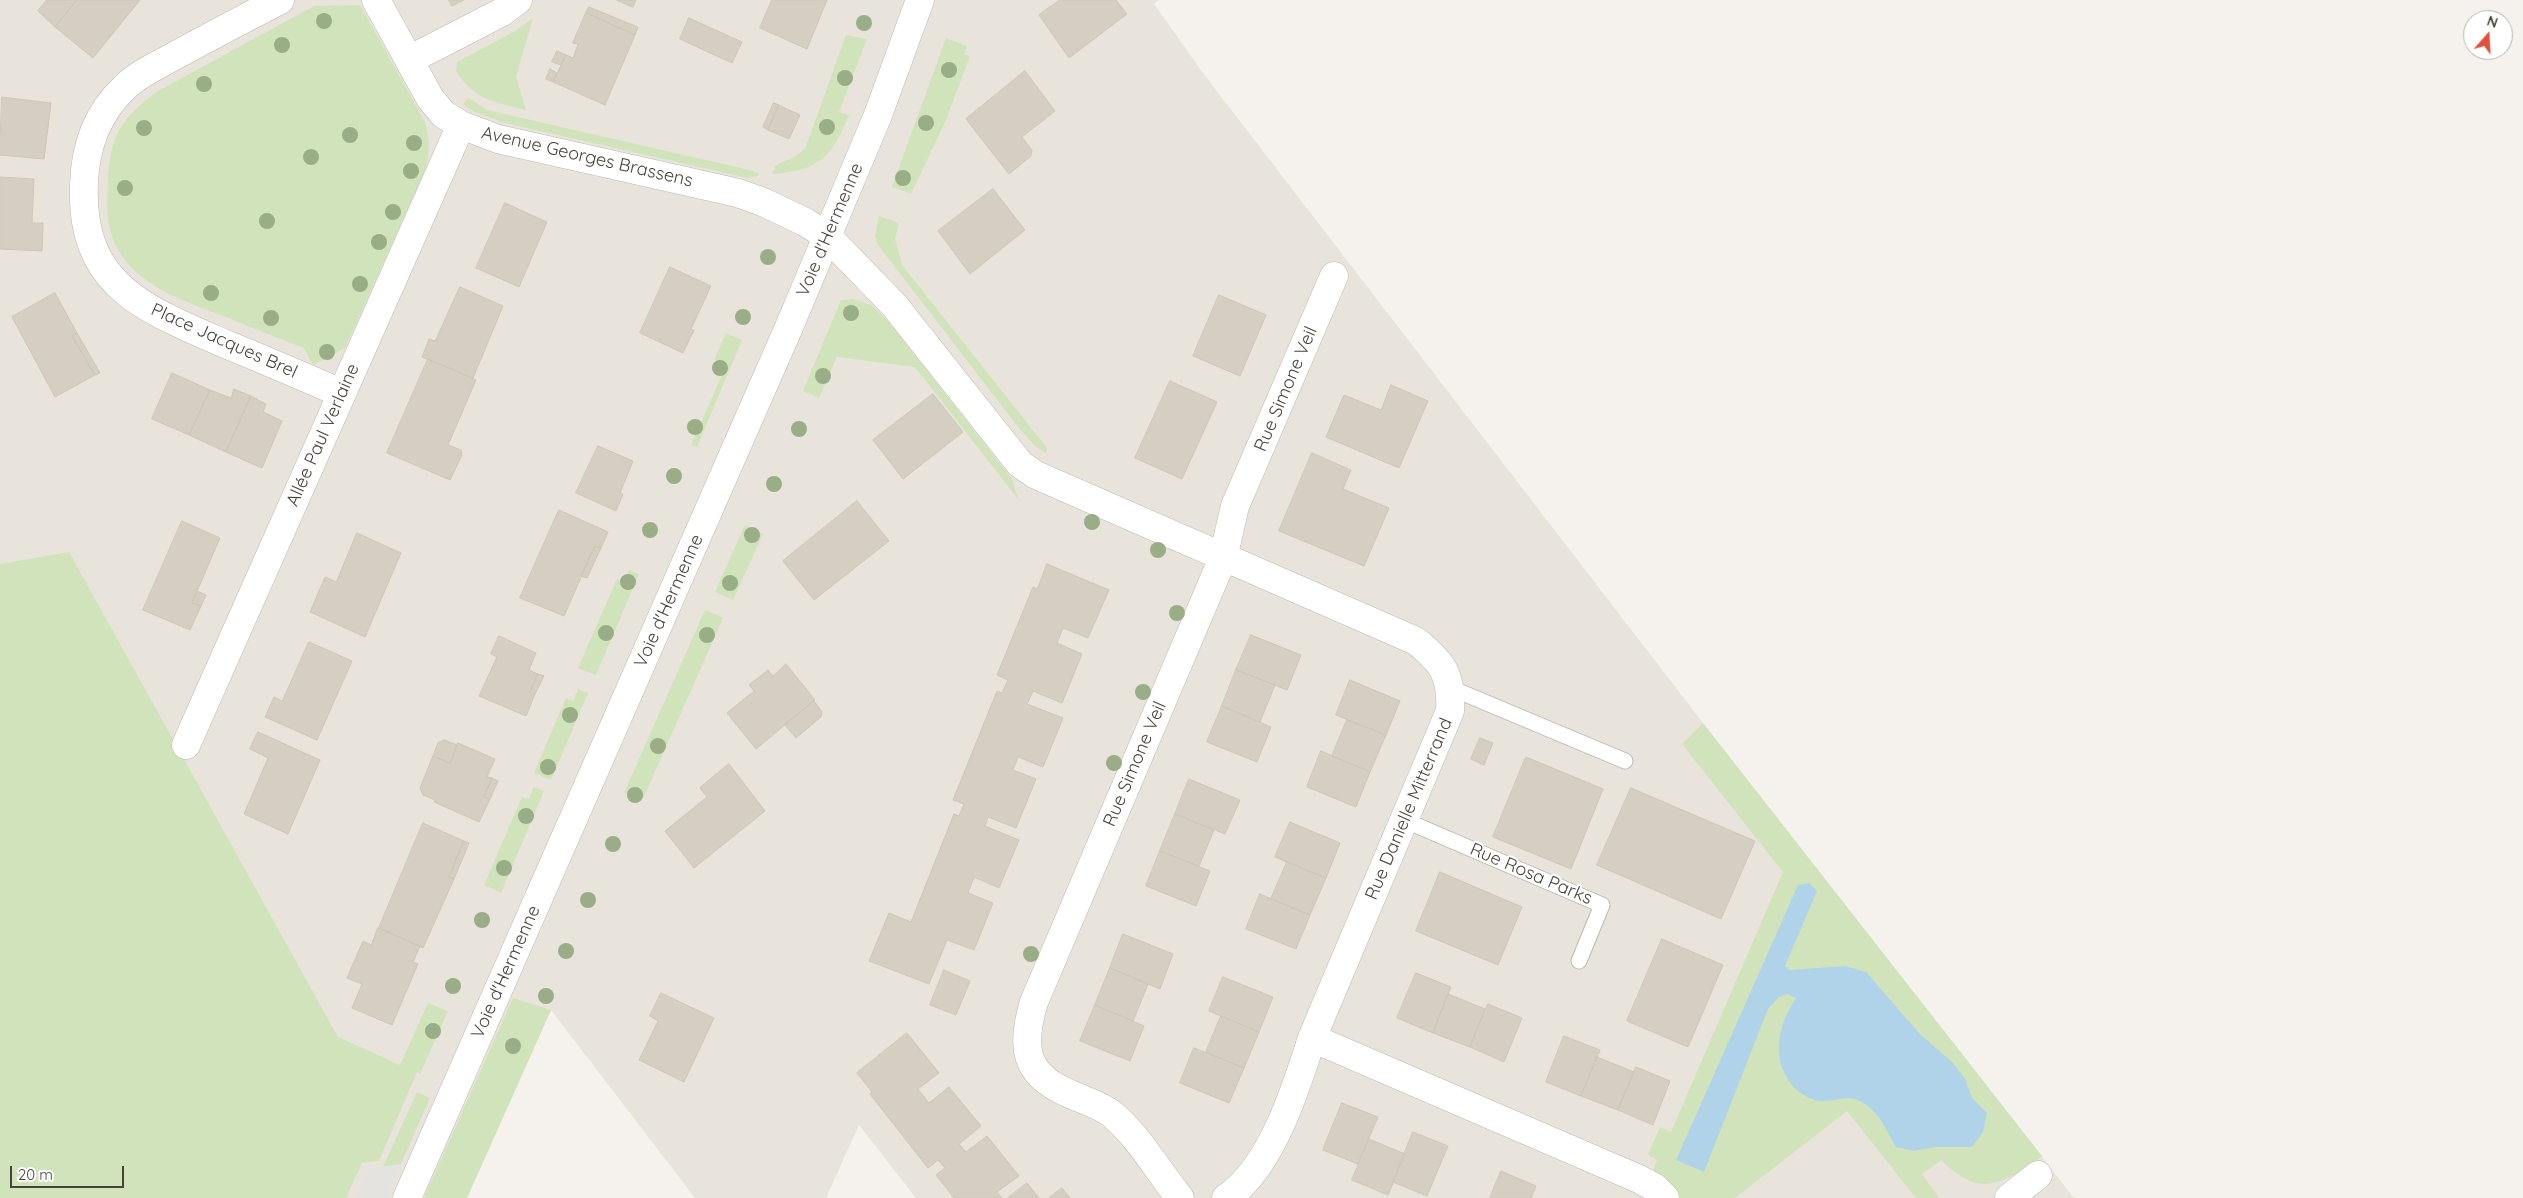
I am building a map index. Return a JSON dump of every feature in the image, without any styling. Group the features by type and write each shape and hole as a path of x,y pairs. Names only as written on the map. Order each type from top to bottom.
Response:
{"street":[{"name":"Place Jacques Brel","path":"280,0 139,76 114,98 98,121 88,146 84,182 84,218 88,238 100,262 125,292 139,304 173,321 341,393"},
{"name":"Avenue Georges Brassens","path":"376,0 430,98 443,114 461,125 498,139 738,193 786,212 827,236 894,305 1020,464 1036,475 1223,558"},
{"path":"409,60 502,12 518,0"},
{"name":"Voie d'Hermenne","path":"406,1198 827,236 888,90 920,0"},
{"name":"Allée Paul Verlaine","path":"186,745 461,125"},
{"name":"Rue Simone Veil","path":"1180,1198 1127,1130 1112,1114 1059,1089 1046,1081 1033,1068 1026,1049 1026,1033 1034,1002 1223,558 1235,506 1334,276"},
{"name":"Rue Danielle Mitterrand","path":"1223,558 1416,641 1434,656 1446,672 1451,688 1450,711 1312,1038 1302,1068 1272,1140 1247,1181 1226,1198"},
{"path":"1312,1038 1639,1179 1654,1187 1665,1198"},
{"path":"2009,1198 2038,1175"}],"lane":[{"path":"1451,688 1625,761"},
{"name":"Rue Rosa Parks","path":"1404,820 1602,905 1579,961"}],"shaded area":[{"path":"0,0 1159,0 1154,4 1206,77 1703,723 2074,1198 916,1198 859,1125 826,1198 695,1198 551,1010 467,1198 0,1198"},
{"path":"401,1164 386,1198 356,1198 369,1169"}],"green space":[{"path":"360,5 425,122 429,140 428,158 425,171 345,348 313,365 304,348 176,297 144,279 131,267 120,253 110,230 107,203 109,167 115,141 126,120 158,91 314,6"},
{"path":"533,18 516,77 526,110 486,98 478,94 463,81 456,71 457,62 515,31"},
{"path":"846,35 867,39 839,112 849,115 843,129 830,151 813,165 772,174 776,165 794,157 805,149"},
{"path":"946,38 967,46 964,54 970,56 946,120 911,194 892,187"},
{"path":"468,98 487,110 754,171 758,173 758,176 747,178 505,123 473,111 463,104"},
{"path":"879,216 899,223 895,239 902,265 1047,448 1046,453 1035,446 1019,428 878,245 875,236"},
{"path":"853,299 871,305 888,321 1012,479 1018,499 915,367 837,357 819,398 803,391 841,300"},
{"path":"726,333 742,340 697,447 691,445 726,366 714,360"},
{"path":"745,525 763,534 733,600 715,592"},
{"path":"69,552 338,1037 400,1065 428,1003 448,1011 420,1074 417,1072 379,1161 362,1163 346,1198 0,1198 0,564"},
{"path":"629,570 639,574 596,675 578,668 617,579 624,582"},
{"path":"705,610 723,618 642,801 624,793"},
{"path":"578,689 588,693 551,780 534,773 566,698 573,701"},
{"path":"1703,723 2042,1156 2014,1175 1990,1184 1967,1180 1941,1160 1922,1174 1939,1198 1916,1198 1847,1111 1735,1198 1677,1198 1652,1173 1657,1160 1648,1155 1660,1127 1671,1132 1783,872 1682,744"},
{"path":"534,787 544,791 501,893 484,885 522,797 529,799"},
{"path":"513,998 551,1010 467,1198 424,1198"},
{"path":"417,1092 430,1098 401,1164 383,1167"}],"water":[{"path":"1809,883 1817,891 1785,966 1790,970 1845,966 1866,972 1919,1033 1953,1063 1965,1079 1972,1098 1987,1113 1983,1132 1972,1147 1935,1147 1914,1151 1896,1147 1874,1111 1862,1102 1852,1098 1818,1101 1798,1091 1785,1074 1779,1053 1781,1030 1796,998 1787,994 1779,997 1768,1009 1704,1172 1676,1160 1798,885"}],"building":[{"path":"47,0 77,0 55,27 38,11"},
{"path":"77,0 140,0 93,58 55,27"},
{"path":"449,0 464,0 452,6"},
{"path":"617,0 636,0 633,7"},
{"path":"772,0 827,0 807,49 760,28"},
{"path":"1060,0 1116,0 1127,14 1069,58 1039,15"},
{"path":"589,7 638,27 635,35 586,13"},
{"path":"586,13 635,35 605,105 553,82 566,55 573,58 578,44 573,43"},
{"path":"689,18 742,42 732,63 680,39"},
{"path":"557,51 566,55 561,65 552,62"},
{"path":"550,69 557,73 553,82 546,79"},
{"path":"1025,71 1055,111 1022,137 1032,150 1031,156 1009,174 966,119"},
{"path":"2,97 51,103 44,159 0,155"},
{"path":"774,103 779,105 768,130 763,127"},
{"path":"779,105 800,115 789,139 768,130"},
{"path":"0,177 34,179 32,223 43,223 42,251 0,249"},
{"path":"993,189 1025,230 970,274 938,231"},
{"path":"505,203 547,222 519,287 476,268"},
{"path":"670,267 711,286 691,329 694,330 683,353 640,333"},
{"path":"460,287 503,306 473,378 422,357 429,339 435,341"},
{"path":"55,293 77,333 72,336 95,375 55,397 12,317"},
{"path":"1219,295 1266,315 1240,376 1193,356"},
{"path":"77,333 100,373 95,375 72,336"},
{"path":"428,359 476,380 448,445 461,450 462,455 450,480 387,453"},
{"path":"172,373 210,390 189,435 152,419"},
{"path":"1170,381 1217,402 1182,479 1135,458"},
{"path":"1391,385 1428,401 1399,468 1326,437 1344,395 1381,410"},
{"path":"234,389 251,396 226,452 189,435 210,390 231,398"},
{"path":"933,394 963,432 903,479 873,440"},
{"path":"251,396 266,404 263,412 282,421 262,468 226,452"},
{"path":"598,446 633,461 620,493 623,494 616,511 576,493"},
{"path":"1312,453 1351,470 1343,489 1389,508 1364,566 1279,531"},
{"path":"857,501 889,541 814,600 783,561"},
{"path":"559,510 608,532 601,548 595,546 564,616 520,598"},
{"path":"182,521 220,538 192,603 201,606 190,630 143,610"},
{"path":"357,533 401,553 365,637 310,612 325,577 336,582"},
{"path":"595,546 601,548 587,578 581,576"},
{"path":"1047,564 1109,590 1088,638 1063,628 1057,643 1082,654 1062,703 1033,691 1027,704 1063,718 1043,767 1018,757 1013,770 1036,779 1016,828 988,817 985,826 1019,840 999,888 974,877 968,893 993,903 974,950 947,940 929,984 869,961 889,913 911,922 954,814 959,816 964,804 953,800 997,691 1002,693 1008,680 997,675 1033,587 1037,589"},
{"path":"197,591 206,595 201,606 192,603"},
{"path":"1251,635 1301,655 1287,690 1236,670"},
{"path":"499,636 536,653 529,670 538,674 530,692 535,694 526,716 479,696 497,657 491,654"},
{"path":"309,642 352,661 317,740 265,717 274,697 282,701"},
{"path":"786,664 815,700 756,749 727,713 754,691 749,685 768,670 773,676"},
{"path":"1236,670 1275,685 1260,722 1222,706"},
{"path":"538,674 544,676 535,694 530,692"},
{"path":"1350,680 1400,701 1386,735 1336,715"},
{"path":"814,701 822,712 821,717 796,738 785,725"},
{"path":"1222,706 1271,727 1257,762 1207,742"},
{"path":"1347,720 1386,735 1370,772 1332,756"},
{"path":"258,732 320,760 288,834 244,814 268,758 250,749"},
{"path":"1480,738 1493,743 1484,765 1471,759"},
{"path":"445,740 457,745 450,763 433,756 438,743"},
{"path":"458,743 495,759 487,777 492,778 484,797 490,799 479,822 434,802 435,800 423,795 420,788 433,756 450,763"},
{"path":"1321,751 1370,772 1356,807 1307,787"},
{"path":"1526,757 1603,789 1571,869 1493,837"},
{"path":"729,764 765,811 694,868 665,831 707,797 700,788"},
{"path":"492,778 498,781 490,799 484,797"},
{"path":"1189,779 1240,800 1225,834 1175,814"},
{"path":"1631,788 1755,841 1721,919 1597,865"},
{"path":"1175,814 1214,830 1199,866 1160,851"},
{"path":"1290,822 1340,843 1326,878 1275,857"},
{"path":"423,823 464,841 449,877 454,879 423,948 379,928"},
{"path":"464,841 469,843 454,879 449,877"},
{"path":"1160,851 1210,871 1196,906 1146,886"},
{"path":"1287,862 1326,878 1310,915 1271,899"},
{"path":"1440,872 1522,907 1498,965 1416,931"},
{"path":"1260,894 1310,915 1296,949 1246,929"},
{"path":"378,928 420,946 413,962 418,964 392,1025 352,1008 362,984 347,978 363,941 371,945"},
{"path":"1123,934 1173,954 1160,989 1110,968"},
{"path":"1662,939 1723,965 1688,1047 1627,1021"},
{"path":"1110,968 1148,984 1133,1021 1095,1005"},
{"path":"944,970 970,981 956,1015 930,1005"},
{"path":"1416,973 1451,987 1433,1033 1397,1018"},
{"path":"1223,977 1273,997 1259,1032 1209,1011"},
{"path":"661,993 714,1018 684,1082 639,1060 658,1021 650,1016"},
{"path":"1448,994 1485,1009 1470,1047 1433,1033"},
{"path":"1488,1004 1522,1018 1504,1062 1470,1047"},
{"path":"1095,1005 1144,1026 1130,1061 1080,1041"},
{"path":"1221,1016 1259,1032 1244,1068 1206,1052"},
{"path":"907,1033 939,1073 918,1089 929,1103 949,1087 981,1126 959,1144 966,1152 987,1136 1019,1176 997,1192 1002,1198 954,1198 936,1175 945,1168 938,1160 928,1168 870,1094 872,1092 857,1073"},
{"path":"1564,1036 1600,1050 1581,1096 1546,1082"},
{"path":"1194,1048 1244,1068 1229,1103 1180,1083"},
{"path":"1597,1057 1634,1072 1618,1110 1581,1096"},
{"path":"1636,1067 1670,1081 1653,1125 1618,1110"},
{"path":"1342,1103 1378,1117 1358,1164 1323,1150"},
{"path":"1413,1132 1448,1146 1427,1196 1393,1182"},
{"path":"1369,1139 1405,1154 1388,1195 1352,1180"},
{"path":"1501,1171 1536,1186 1531,1198 1490,1198"},
{"path":"1027,1183 1039,1198 1008,1198"},
{"path":"1062,1188 1070,1198 1049,1198"}]}
